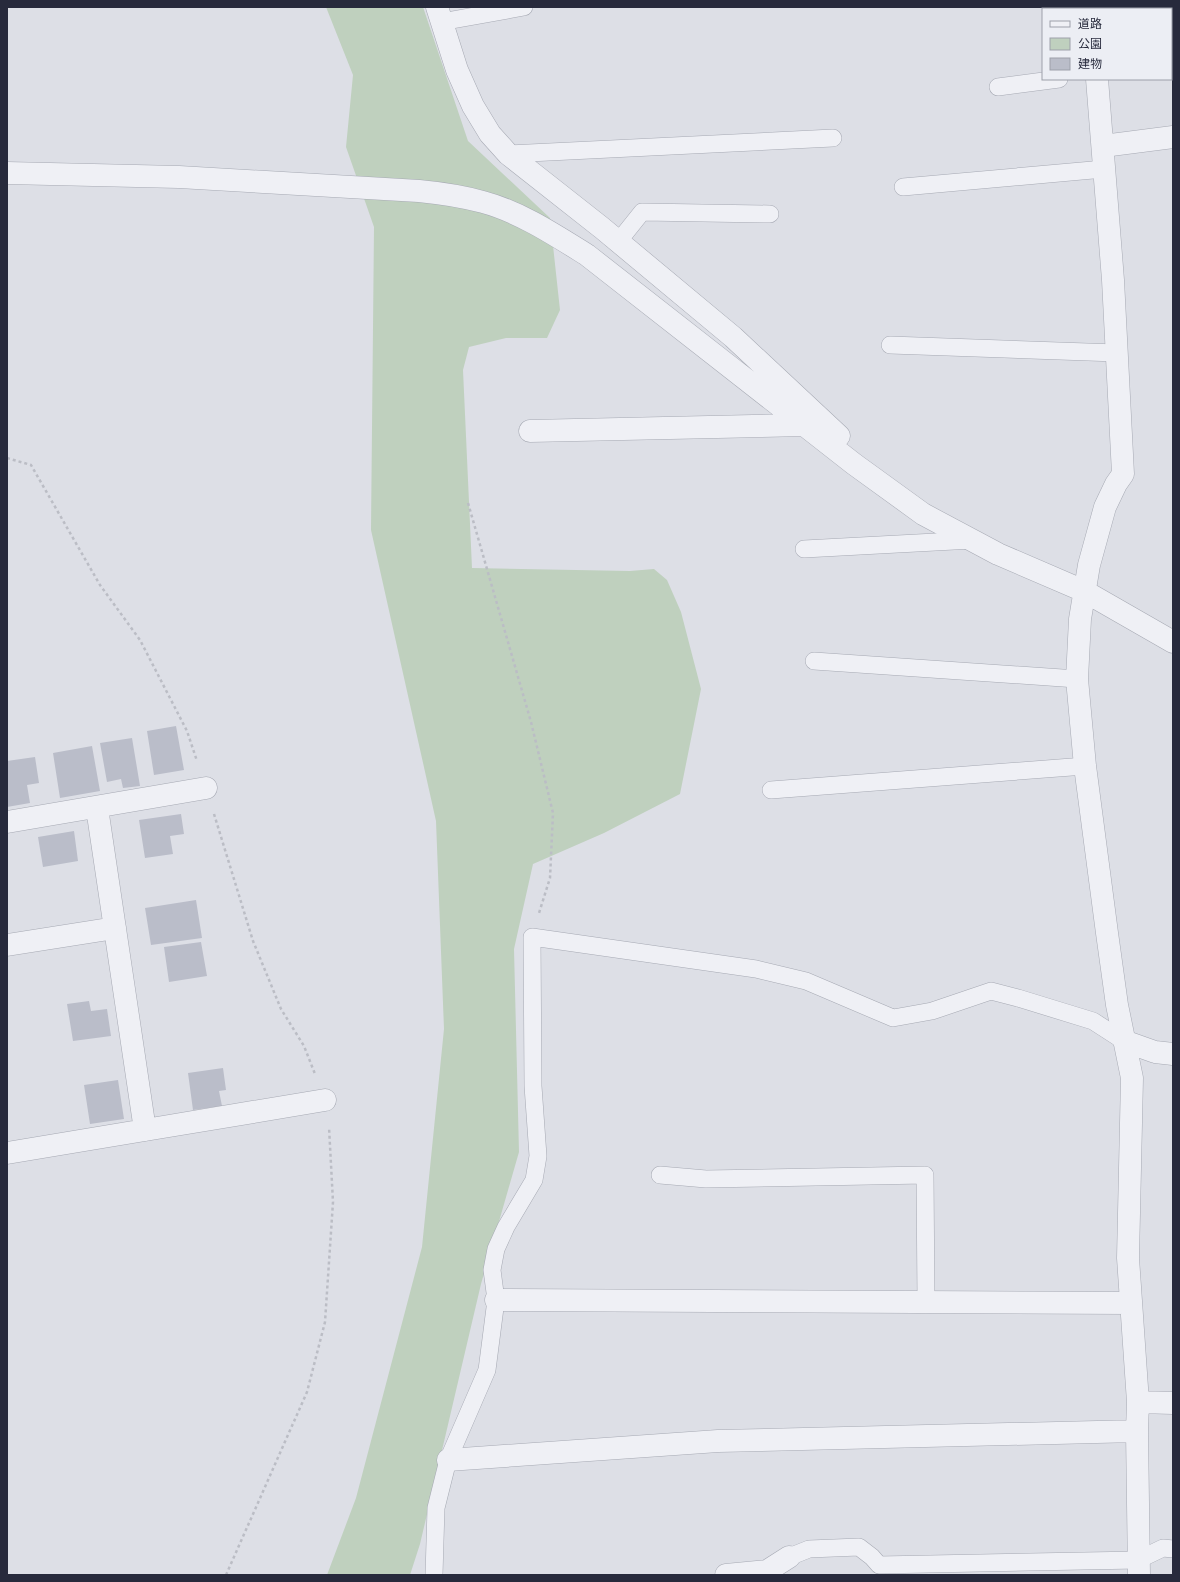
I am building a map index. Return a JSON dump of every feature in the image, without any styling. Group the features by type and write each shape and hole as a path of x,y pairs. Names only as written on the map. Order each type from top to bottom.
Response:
{"street":[{"path":"439,14 457,70 473,106 490,134 508,154 618,242 732,337 924,514"},
{"path":"1097,80 1117,353 1123,474 1116,484 1105,507 1089,565 1080,619 1076,678 1085,766 1106,933 1124,1041 1132,1078 1128,1258 1138,1402 1139,1568"},
{"path":"1103,146 1173,136"},
{"path":"7,173 179,177 418,191 453,194 484,202 515,215 556,236 587,255 854,464 924,514 998,554 1084,591 1173,642"},
{"path":"530,431 804,425"},
{"path":"7,822 97,808 206,788"},
{"path":"97,808 145,1130"},
{"path":"7,945 115,928"},
{"path":"1124,1041 1155,1052 1173,1054"},
{"path":"7,1153 326,1100"},
{"path":"496,1300 1130,1303"},
{"path":"1138,1402 1173,1403"},
{"path":"448,1460 718,1441 1137,1430"},
{"path":"726,1575 767,1571 789,1557"}],"lane":[{"path":"439,14 524,7"},
{"path":"998,88 1052,80"},
{"path":"508,154 833,138"},
{"path":"903,187 1104,169"},
{"path":"618,242 642,212 770,214"},
{"path":"890,345 1117,353"},
{"path":"804,550 973,540"},
{"path":"814,661 1076,678"},
{"path":"771,790 1085,766"},
{"path":"434,1575 436,1508 448,1460 487,1370 496,1300 492,1270 496,1249 506,1227 534,1180 538,1156 533,1086 532,937 756,969 806,981 893,1018 932,1011 991,991 1093,1021 1124,1041"},
{"path":"660,1175 706,1179 924,1175 926,1301"},
{"path":"789,1557 809,1549 859,1546 879,1565 1139,1568 1163,1548 1173,1548"}],"path":[{"path":"7,458 31,465 100,585 140,640 187,731 253,941 281,1009 304,1046 326,1100 330,1135 333,1202 325,1322 307,1392 226,1575"},
{"path":"468,503 531,722 553,813 550,878 532,937"}],"green space":[{"path":"326,7 423,7 468,141 550,218 560,310 547,338 506,338 469,347 463,370 472,568 630,571 654,569 667,580 681,612 701,689 680,794 604,833 533,864 514,949 519,1152 481,1284 420,1544 410,1575 327,1575 356,1498 422,1247 444,1029 436,821 371,530 374,227 346,147 353,75"}],"building":[{"path":"176,726 184,770 154,775 147,731"},
{"path":"132,738 140,786 123,788 121,779 107,782 100,743"},
{"path":"92,746 100,791 60,798 53,753"},
{"path":"35,757 39,783 27,785 30,803 7,807 7,761"},
{"path":"181,814 184,834 170,836 173,854 145,858 139,820"},
{"path":"74,831 78,861 43,867 38,837"},
{"path":"196,900 202,938 151,945 145,908"},
{"path":"201,942 207,976 169,982 164,947"},
{"path":"89,1001 91,1011 107,1009 111,1036 73,1041 67,1004"},
{"path":"223,1068 226,1090 219,1091 222,1106 193,1110 188,1073"},
{"path":"118,1080 124,1119 90,1124 84,1085"}]}
